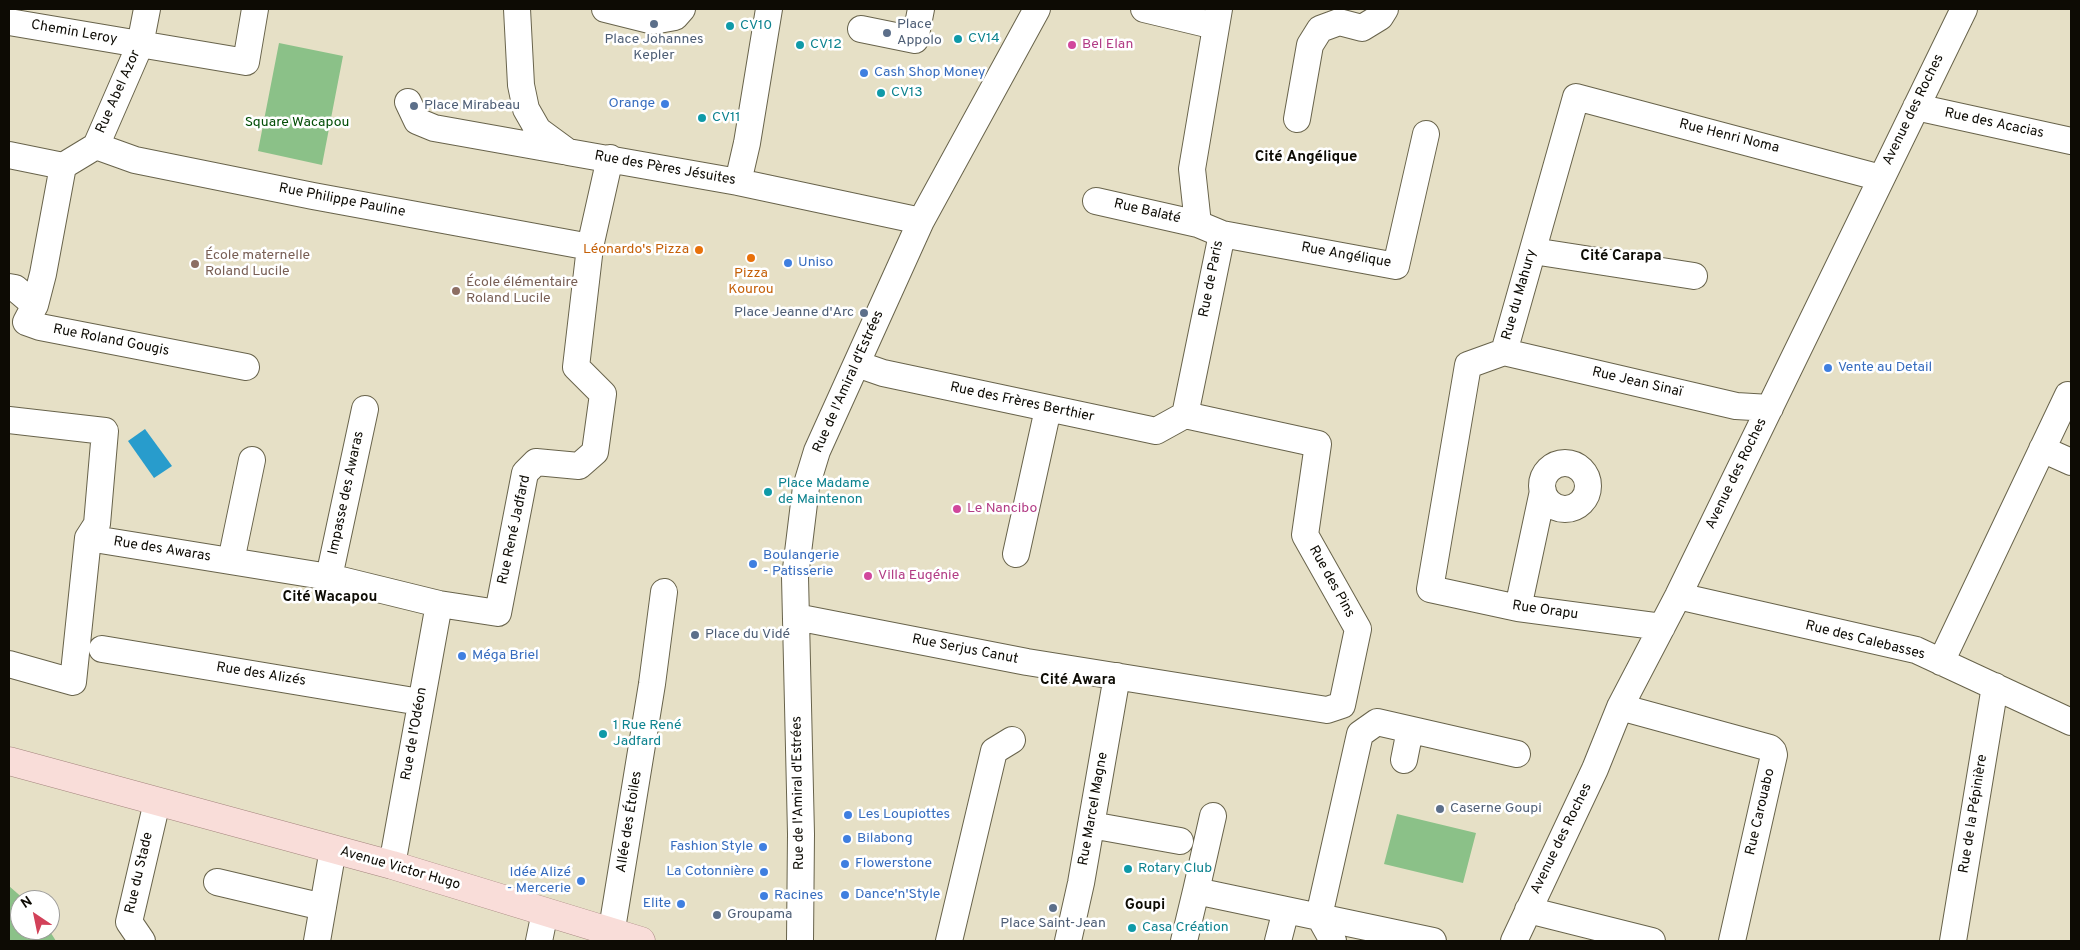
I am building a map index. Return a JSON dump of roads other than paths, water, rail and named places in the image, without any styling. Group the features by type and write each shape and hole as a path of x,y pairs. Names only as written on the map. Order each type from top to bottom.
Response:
{"main road":[{"name":"Avenue Victor Hugo","path":"9,761 392,865 545,912 611,937 641,941"}],"street":[{"name":"Rue Abel Azor","path":"63,166 96,146 140,45 146,9"},
{"name":"Chemin Leroy","path":"9,22 246,62 255,9"},
{"name":"Rue des Pères Jésuites","path":"517,9 521,85 526,109 538,130 568,152 738,182 921,221"},
{"path":"605,9 652,21 675,17 682,9"},
{"path":"738,182 747,143 770,9"},
{"path":"861,29 915,40 921,9"},
{"name":"Rue de l'Amiral d'Estrées","path":"800,941 801,834 795,576 806,487 817,451 921,221 1037,9"},
{"path":"1144,9 1217,17"},
{"path":"1297,119 1310,45 1320,29 1339,22 1362,28 1380,17 1385,9"},
{"name":"Avenue des Roches","path":"1514,941 1595,770 1620,706 1678,596 1964,9"},
{"name":"Rue de Paris","path":"1185,415 1222,234 1198,224 1192,169 1217,17"},
{"name":"Rue Henri Noma","path":"1576,98 1882,178"},
{"name":"Rue du Mahury","path":"1430,588 1468,365 1504,352 1576,98"},
{"path":"408,102 417,121 434,128 568,152"},
{"name":"Rue des Acacias","path":"1916,107 2071,141"},
{"name":"Rue Angélique","path":"1222,234 1396,266 1426,134"},
{"name":"Rue Philippe Pauline","path":"96,146 135,160 313,196 590,247"},
{"path":"9,155 63,166 43,274 35,305 15,288 9,288"},
{"name":"Rue René Jadfard","path":"438,604 498,613 525,472 536,462 579,466 595,452 603,394 576,367 590,247 610,158"},
{"name":"Rue Balaté","path":"1096,201 1198,224"},
{"path":"1533,251 1694,276"},
{"name":"Rue Roland Gougis","path":"35,305 26,322 40,328 246,367"},
{"name":"Rue Jean Sinaï","path":"1504,352 1736,406 1770,408"},
{"name":"Rue des Frères Berthier","path":"857,364 883,374 1156,431 1185,415"},
{"path":"1941,662 2068,395 2071,396"},
{"path":"1016,554 1048,408"},
{"name":"Impasse des Awaras","path":"329,577 364,410"},
{"name":"Rue des Pins","path":"1185,415 1318,444 1305,535 1358,629 1342,704"},
{"name":"Rue des Awaras","path":"9,420 105,431 97,524 88,538 329,577 438,604"},
{"path":"2042,449 2071,462"},
{"path":"231,561 252,460"},
{"path":"1518,608 1543,491"},
{"path":"9,664 73,682 88,538"},
{"name":"Rue Orapu","path":"1430,588 1518,608 1662,627"},
{"name":"Allée des Étoiles","path":"611,937 652,684 664,592"},
{"name":"Rue des Calebasses","path":"1678,596 1916,650 2071,722"},
{"name":"Rue de l'Odéon","path":"392,865 438,604"},
{"name":"Rue Serjus Canut","path":"796,617 1027,662 1327,710 1342,704"},
{"name":"Rue des Alizés","path":"102,649 420,702"},
{"name":"Rue Marcel Magne","path":"1068,941 1091,825 1117,676"},
{"name":"Rue de la Pépinière","path":"1953,941 1996,686"},
{"name":"Rue Carouabo","path":"1620,706 1770,748 1773,751 1772,764 1732,941"},
{"path":"1333,941 1318,916 1360,734 1378,722 1517,754"},
{"path":"1404,760 1410,730"},
{"path":"949,941 994,751 1012,740"},
{"name":"Rue du Stade","path":"142,941 129,922 157,802"},
{"path":"1184,941 1213,816"},
{"path":"1091,825 1180,841"},
{"path":"317,941 333,849"},
{"path":"217,882 323,907"},
{"path":"1196,891 1433,941"},
{"path":"1278,941 1286,910"},
{"path":"1528,910 1652,941"},
{"path":"539,941 545,912"}],"water":[{"path":"145,429 172,466 154,478 128,441"}],"place":[{"name":"Place Johannes Kepler","path":"654,24"},
{"name":"CV10","path":"730,26"},
{"name":"Place Appolo","path":"887,33"},
{"name":"CV14","path":"958,39"},
{"name":"CV12","path":"800,45"},
{"name":"Bel Elan","path":"1072,45"},
{"name":"Cash Shop Money","path":"864,73"},
{"name":"CV13","path":"881,93"},
{"name":"Orange","path":"665,104"},
{"name":"Place Mirabeau","path":"414,106"},
{"name":"CV11","path":"702,118"},
{"name":"Léonardo's Pizza","path":"699,250"},
{"name":"Pizza Kourou","path":"751,258"},
{"name":"Uniso","path":"788,263"},
{"name":"École maternelle Roland Lucile","path":"195,264"},
{"name":"École élémentaire Roland Lucile","path":"456,291"},
{"name":"Place Jeanne d'Arc","path":"864,313"},
{"name":"Vente au Detail","path":"1828,368"},
{"name":"Place Madame de Maintenon","path":"768,492"},
{"name":"Le Nancibo","path":"957,509"},
{"name":"Boulangerie - Patisserie","path":"753,564"},
{"name":"Villa Eugénie","path":"868,576"},
{"name":"Place du Vidé","path":"695,635"},
{"name":"Méga Briel","path":"462,656"},
{"name":"1 Rue René Jadfard","path":"603,734"},
{"name":"Caserne Goupi","path":"1440,809"},
{"name":"Les Loupiottes","path":"848,815"},
{"name":"Bilabong","path":"847,839"},
{"name":"Fashion Style","path":"763,847"},
{"name":"Flowerstone","path":"845,864"},
{"name":"Rotary Club","path":"1128,869"},
{"name":"La Cotonnière","path":"764,872"},
{"name":"Idée Alizé - Mercerie","path":"581,881"},
{"name":"Dance'n'Style","path":"845,895"},
{"name":"Racines","path":"764,896"},
{"name":"Elite","path":"681,904"},
{"name":"Place Saint-Jean","path":"1053,908"},
{"name":"Groupama","path":"717,915"},
{"name":"Casa Création","path":"1132,928"}],"district":[{"name":"Cité Angélique","path":"1306,158"},
{"name":"Cité Carapa","path":"1621,257"},
{"name":"Cité Wacapou","path":"330,598"},
{"name":"Cité Awara","path":"1078,681"},
{"name":"Goupi","path":"1145,906"}],"park label":[{"name":"Square Wacapou","path":"297,123"}]}
